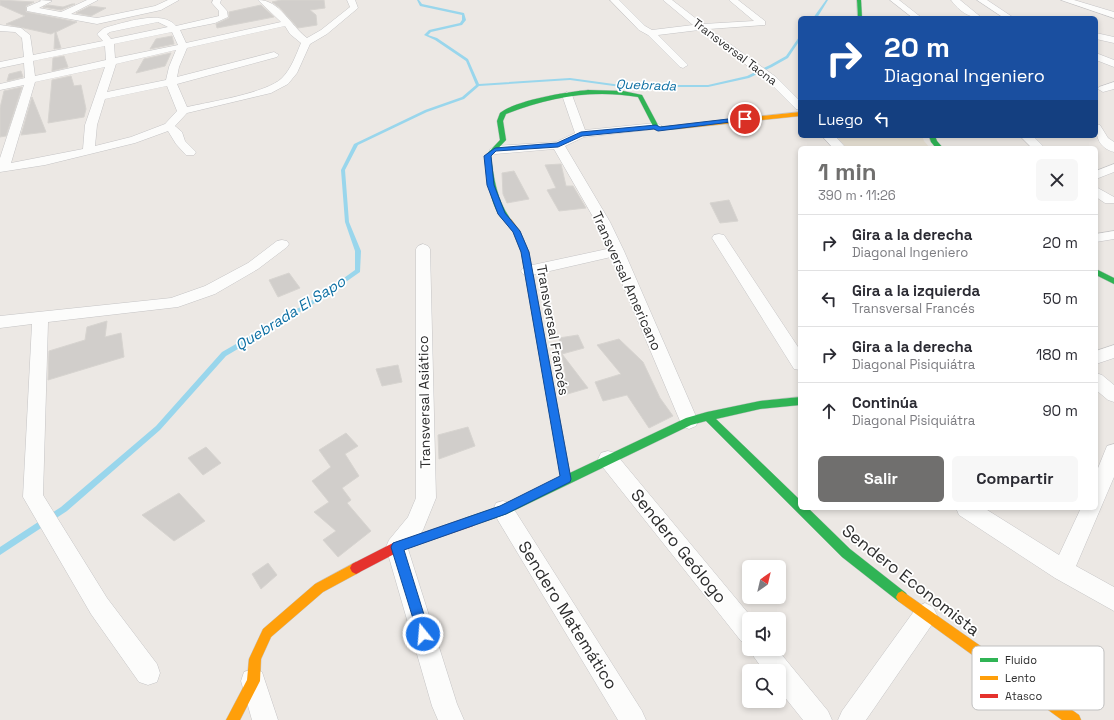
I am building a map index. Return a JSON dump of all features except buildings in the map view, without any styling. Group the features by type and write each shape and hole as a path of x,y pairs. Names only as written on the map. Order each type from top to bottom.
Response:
{"street":[{"path":"47,0 30,9 97,21 158,8 175,0"},
{"path":"62,15 94,0"},
{"path":"175,29 224,17 223,11 216,3 217,0"},
{"path":"262,0 282,16 294,32 306,42"},
{"path":"0,28 18,30 27,37 30,81 2,168 45,161 135,140 169,126 183,111 267,91 284,82 292,73 306,42 324,32 354,8 351,0"},
{"path":"614,0 642,28 651,33 674,58 683,65"},
{"name":"Transversal Tacna","path":"667,0 772,79 798,105"},
{"path":"651,33 701,27 762,23 733,0"},
{"path":"859,0 860,16"},
{"path":"894,0 915,16"},
{"path":"955,0 963,8 975,16"},
{"path":"981,0 1008,16"},
{"path":"1065,0 1114,15"},
{"path":"97,21 122,7"},
{"path":"89,150 91,125 111,63 109,43 103,32 158,19 165,20 175,29 183,46 174,68 171,82 183,111"},
{"path":"0,87 111,63 140,54 287,23"},
{"path":"1098,36 1114,40"},
{"path":"0,66 109,43"},
{"path":"1099,57 1114,52"},
{"path":"99,97 171,82 274,55"},
{"path":"1099,57 1114,64"},
{"path":"1103,89 1114,85"},
{"path":"495,150 503,140 500,121 503,113 541,99 567,95 611,91 632,93 640,96 657,128"},
{"path":"567,95 581,134"},
{"path":"495,150 558,145 581,134 798,114"},
{"path":"169,126 176,132 180,142 190,152"},
{"path":"1098,130 1104,140 1114,148"},
{"path":"830,138 838,146"},
{"path":"1028,138 1037,146"},
{"name":"Transversal Americano","path":"558,145 603,222 617,251 689,421"},
{"name":"Transversal Francés","path":"495,150 488,156 490,185 501,214 516,231 525,252 566,479"},
{"path":"1098,174 1114,168"},
{"path":"1098,193 1110,200"},
{"path":"1098,238 1114,235"},
{"path":"719,238 798,361"},
{"path":"0,322 172,303 210,290 254,266 282,244"},
{"name":"Transversal Asiático","path":"397,547 416,523 426,498 423,249"},
{"path":"528,271 617,251"},
{"path":"1098,273 1114,281"},
{"path":"40,318 33,497 99,606 148,673"},
{"path":"1098,357 1114,350"},
{"path":"1098,382 1114,395"},
{"path":"233,720 253,681 255,659 267,633 319,588 397,547 502,510 689,421 760,405 798,401"},
{"name":"Sendero Economista","path":"707,416 798,506"},
{"path":"1102,490 1114,452"},
{"name":"Sendero Geólogo","path":"608,459 742,624"},
{"name":"Sendero Matemático","path":"502,510 633,720"},
{"name":"Sendero Economista","path":"802,510 846,553 925,615 972,648"},
{"path":"969,510 1063,570 1114,600"},
{"path":"1063,570 1091,510"},
{"path":"397,547 445,706 451,720"},
{"path":"851,720 925,615"},
{"path":"768,656 819,720"},
{"path":"253,681 265,720"},
{"name":"Sendero Economista","path":"1060,710 1074,720"}],"shaded area":[{"path":"838,138 923,138 928,146 845,146"}],"waterway":[{"name":"Quebrada El Sapo","path":"418,0 421,5 463,14 464,20 461,24 430,31 426,35 436,39 467,60 478,85"},
{"name":"Quebrada","path":"816,16 827,0"},
{"name":"Quebrada","path":"478,85 570,79 621,86 708,86 748,77 771,66 787,57 798,41"},
{"name":"Quebrada El Sapo","path":"0,551 64,509 158,428 224,354 318,299 358,271 358,251 347,222 343,170 356,144 426,111 463,98 478,85"}],"traffic: fast":[{"path":"859,0 860,16"},
{"path":"508,221 495,199 491,182 488,156 503,140 500,121 503,113 536,101 553,97 606,91 640,96 657,129 678,127"},
{"path":"933,138 938,146"},
{"path":"1098,273 1114,281"},
{"path":"469,522 503,510 689,421 760,405 798,401"},
{"path":"707,416 798,506"},
{"path":"802,510 846,553 902,597"}],"traffic: slow":[{"path":"678,127 798,114"},
{"path":"508,221 516,231 525,252 566,479"},
{"path":"233,720 253,681 255,659 267,633 319,588 356,568"},
{"path":"902,597 972,647"},
{"path":"1060,710 1074,720"}],"traffic: jam":[{"path":"356,568 397,547 469,522"}],"route":[{"path":"423,634 397,547 502,510 566,479 525,252 516,231 501,214 490,185 488,156 495,150 558,145 581,134 656,126 658,129 745,119"}]}
